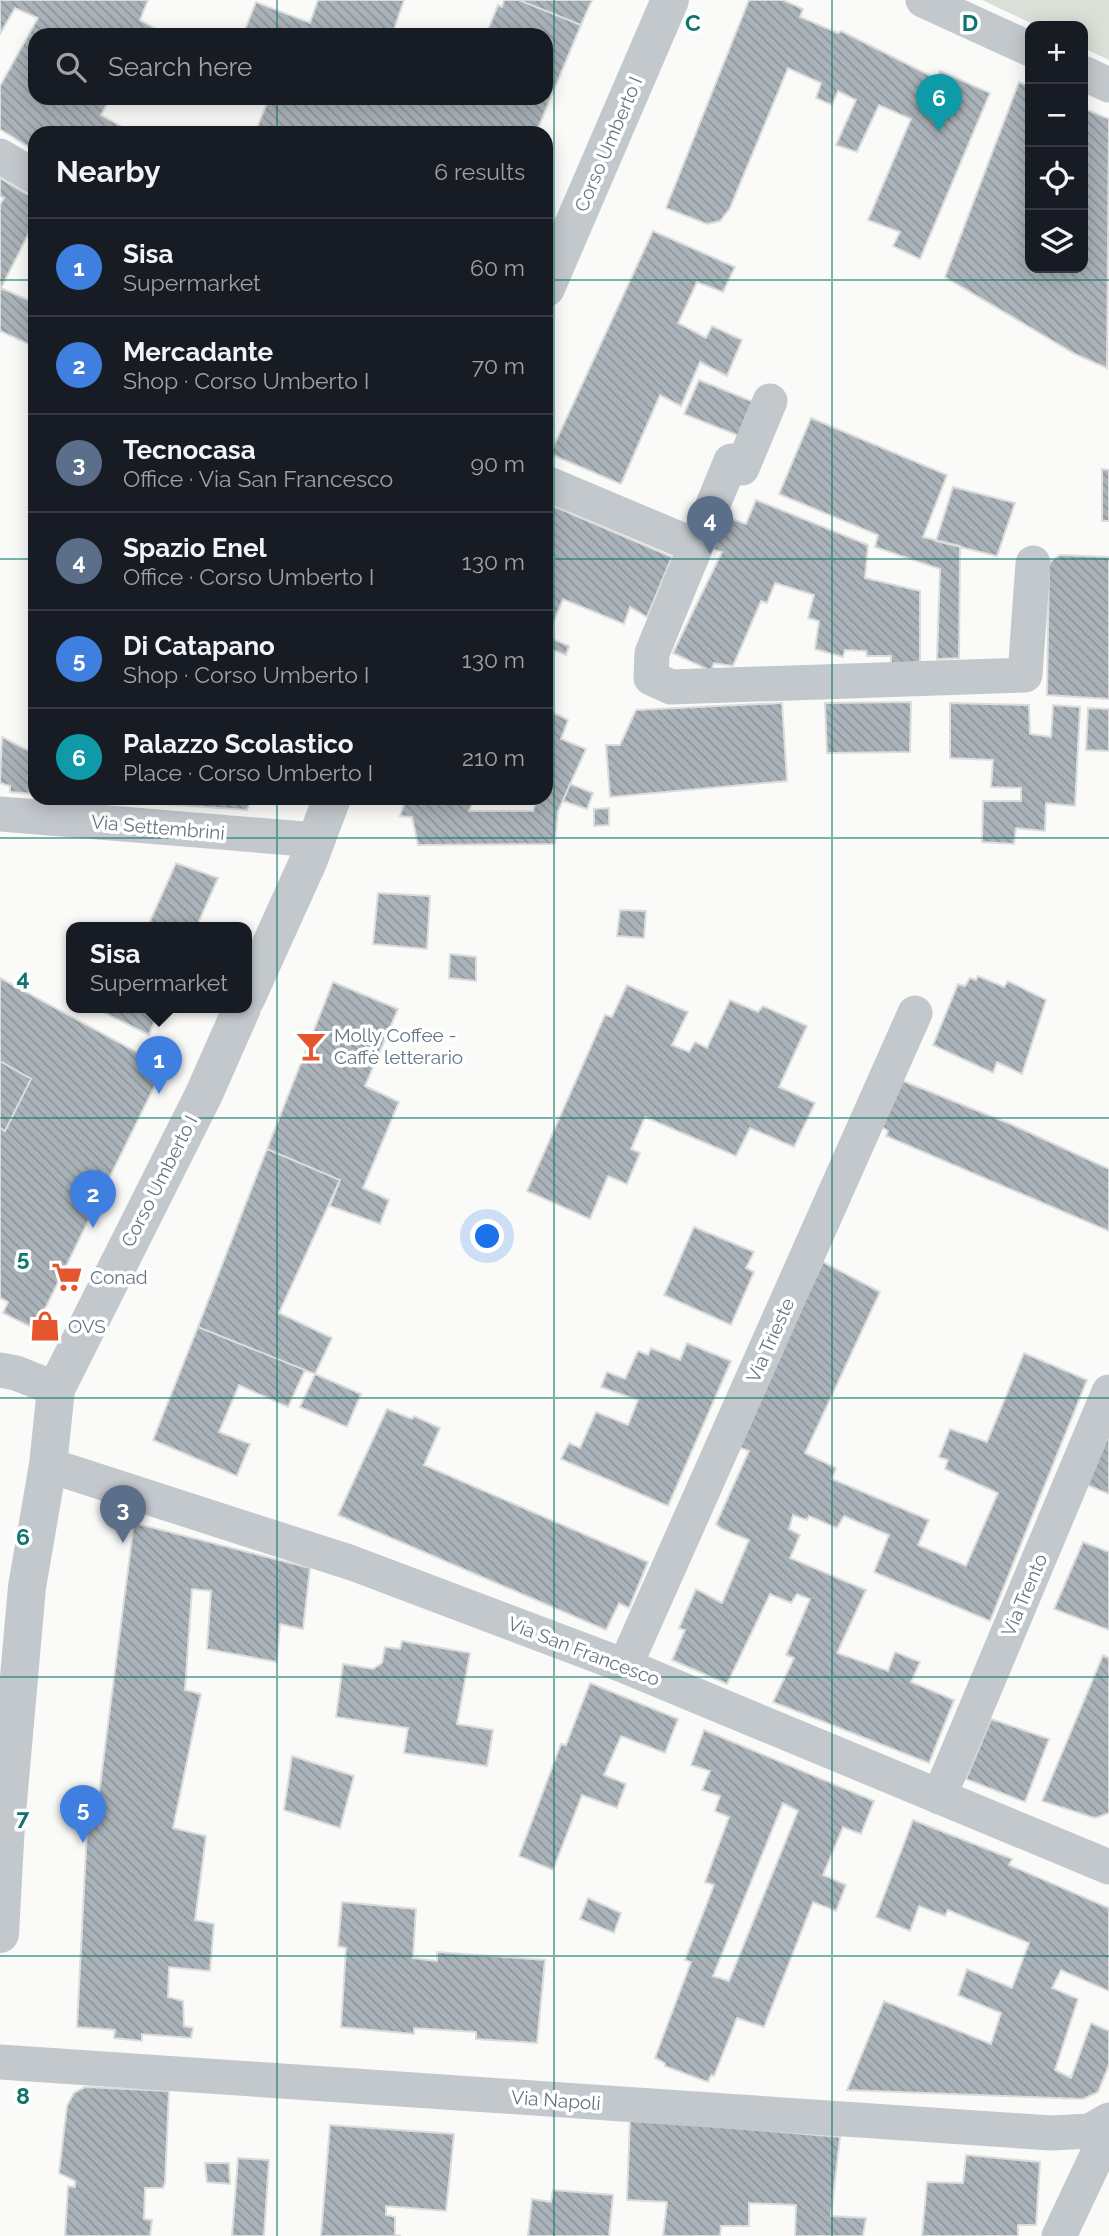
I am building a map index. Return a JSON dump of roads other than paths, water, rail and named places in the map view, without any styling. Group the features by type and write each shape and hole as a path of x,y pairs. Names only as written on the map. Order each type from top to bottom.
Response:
{"street":[{"name":"Corso Umberto I","path":"553,272 670,0"},
{"path":"923,0 1025,47"},
{"path":"1088,75 1109,85"},
{"path":"0,156 28,173"},
{"path":"770,401 742,468 731,461 652,653 651,678 671,687 1025,675 1033,563"},
{"path":"553,486 696,546"},
{"path":"252,988 308,862 329,805"},
{"name":"Via Settembrini","path":"0,814 316,840"},
{"name":"Corso Umberto I","path":"0,1934 6,1824 27,1587 48,1465 55,1389 204,1094 241,1013"},
{"name":"Via Trieste","path":"625,1666 915,1013"},
{"path":"0,1370 16,1373 55,1389"},
{"name":"Via Trento","path":"939,1797 1109,1392"},
{"name":"Via San Francesco","path":"48,1465 352,1563 625,1666 1109,1867"},
{"name":"Via Napoli","path":"0,2062 1051,2133 1090,2131 1109,2120"},
{"path":"1059,2236 1109,2130"}],"place":[{"name":"Palazzo Scolastico","path":"939,132"},
{"name":"Spazio Enel","path":"710,554"},
{"name":"Molly Coffee - Caffè letterario","path":"311,1046"},
{"name":"Sisa","path":"159,1094"},
{"name":"Mercadante","path":"93,1228"},
{"name":"Conad","path":"67,1277"},
{"name":"OVS","path":"45,1326"},
{"name":"Tecnocasa","path":"123,1543"},
{"name":"Di Catapano","path":"83,1843"}]}
